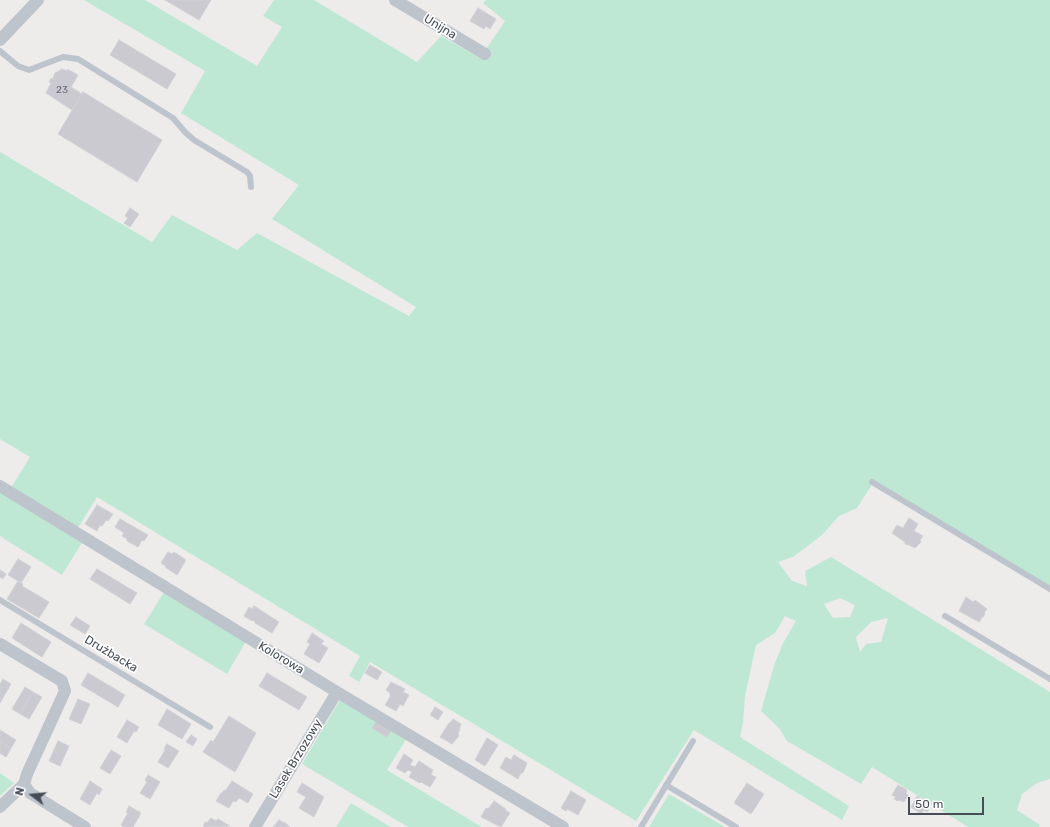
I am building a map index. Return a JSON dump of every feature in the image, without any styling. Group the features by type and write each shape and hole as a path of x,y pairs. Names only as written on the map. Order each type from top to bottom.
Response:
{"street":[{"path":"0,40 38,0"},
{"name":"Unijna","path":"394,0 485,54"},
{"name":"Kolorowa","path":"0,486 337,692 564,827"},
{"path":"0,644 62,681 65,691 27,774 24,784 0,807"},
{"name":"Lasek Brzozowy","path":"255,827 337,692"},
{"path":"24,784 30,793 85,827"}],"lane":[{"path":"0,52 18,66 29,70 63,57 78,59 173,118 194,140 247,172 250,176 251,187"},
{"path":"872,482 1050,589"},
{"name":"Drużbacka","path":"0,600 210,727"},
{"path":"945,616 1050,679"},
{"path":"641,827 693,741"},
{"path":"666,785 736,827"}],"green space":[{"path":"84,0 145,0 257,66 282,27 263,16 274,0 314,0 417,62 441,36 480,58 505,21 483,3 486,0 1050,0 1050,589 873,483 857,508 839,516 822,535 793,557 778,562 792,581 807,586 805,571 831,557 1050,692 1050,779 1037,783 1022,794 1017,810 1040,825 1039,827 968,827 872,767 861,784 787,741 779,728 761,711 774,666 782,645 796,621 785,616 775,633 756,645 745,696 743,723 740,737 849,806 842,820 694,730 636,821 370,662 359,682 349,676 360,656 97,497 78,528 11,488 30,457 0,439 0,152 152,242 172,215 237,250 257,233 409,316 416,307 272,219 299,185 181,113 205,71","holes":["840,598 855,605 850,617 833,618 824,604","888,618 881,642 866,644 860,652 856,637 871,622"]},
{"path":"0,492 83,541 62,575 0,536"},
{"path":"164,592 246,641 227,674 144,624"},
{"path":"341,698 407,738 387,770 482,827 408,827 302,764"},
{"path":"0,773 14,783 0,796"},
{"path":"669,794 725,827 649,827"},
{"path":"351,803 391,827 336,827"}],"building":[{"path":"165,0 211,0 199,20"},
{"path":"478,8 496,19 490,29 486,26 484,29 470,21"},
{"path":"119,40 176,74 167,89 110,55"},
{"path":"62,69 67,71 67,69 78,75 71,87 82,94 72,110 46,93 51,83 49,82 51,78 53,79 55,73"},
{"path":"83,92 162,140 137,182 58,134"},
{"path":"130,208 139,214 130,227 124,223 128,218 125,216"},
{"path":"97,505 113,514 108,521 106,520 102,526 100,525 97,531 85,524"},
{"path":"909,518 918,524 914,531 923,536 920,540 921,542 915,548 905,544 905,542 892,533 897,525 903,528"},
{"path":"120,519 148,535 144,541 142,540 138,547 127,541 127,539 122,536 124,533 115,527"},
{"path":"168,552 172,554 174,552 186,560 177,575 161,563"},
{"path":"18,559 31,567 21,583 8,575"},
{"path":"97,569 137,593 130,604 90,579"},
{"path":"0,570 6,574 3,579 0,577"},
{"path":"18,581 23,584 22,586 49,602 39,618 7,599"},
{"path":"966,597 973,602 975,600 987,609 979,622 959,611"},
{"path":"254,606 279,622 272,633 255,623 253,620 252,621 244,616 249,607 252,609"},
{"path":"76,617 90,626 85,634 70,625"},
{"path":"21,623 51,642 42,657 12,638"},
{"path":"312,633 324,641 321,644 328,648 319,663 304,654 310,644 307,642"},
{"path":"370,665 382,672 377,680 365,673"},
{"path":"88,673 125,695 118,707 81,685"},
{"path":"267,673 307,697 299,710 259,686"},
{"path":"3,679 11,684 0,703 0,684"},
{"path":"391,682 405,689 403,692 409,695 403,706 400,704 396,711 385,705 390,697 390,693 386,690"},
{"path":"25,687 33,692 20,714 12,709"},
{"path":"33,692 42,697 29,719 20,714"},
{"path":"78,699 90,704 81,724 69,719"},
{"path":"435,707 443,712 438,720 430,715"},
{"path":"167,709 191,724 182,739 158,725"},
{"path":"229,716 256,733 235,772 203,752 211,740 213,742"},
{"path":"453,719 461,724 458,734 459,736 452,744 440,737"},
{"path":"127,720 139,727 136,732 134,731 127,743 117,737"},
{"path":"377,721 392,730 387,737 372,728"},
{"path":"0,730 16,740 11,748 0,742"},
{"path":"191,735 197,739 193,746 186,742"},
{"path":"487,738 498,745 485,766 475,760"},
{"path":"58,741 69,746 60,766 49,761"},
{"path":"0,742 11,748 6,757 0,753"},
{"path":"167,744 179,751 168,768 158,762"},
{"path":"111,750 121,756 110,774 100,768"},
{"path":"404,754 413,760 410,765 415,767 419,761 433,770 431,775 436,777 430,787 409,777 412,772 408,770 405,773 396,768"},
{"path":"514,755 527,763 523,773 521,773 518,779 500,768 506,757 511,760"},
{"path":"148,775 160,782 150,799 140,793 147,782 145,780"},
{"path":"90,781 102,789 99,795 97,793 90,805 80,799"},
{"path":"232,781 253,794 248,803 239,798 236,802 233,801 229,808 216,801"},
{"path":"302,783 324,797 314,817 299,808 306,797 297,792"},
{"path":"747,783 764,794 751,814 734,803"},
{"path":"898,785 907,790 906,793 908,795 904,802 894,799 896,797 892,795"},
{"path":"571,791 586,800 578,815 567,809 566,811 561,808"},
{"path":"917,796 928,803 925,807 929,809 927,812 924,810 921,814 911,807"},
{"path":"494,801 510,813 501,827 481,817 486,808 488,809"},
{"path":"129,806 141,813 133,827 124,827 121,825 128,813 126,812"},
{"path":"211,818 216,821 218,819 230,826 203,827 205,822 207,823"},
{"path":"279,820 284,822 290,827 273,827"}]}
